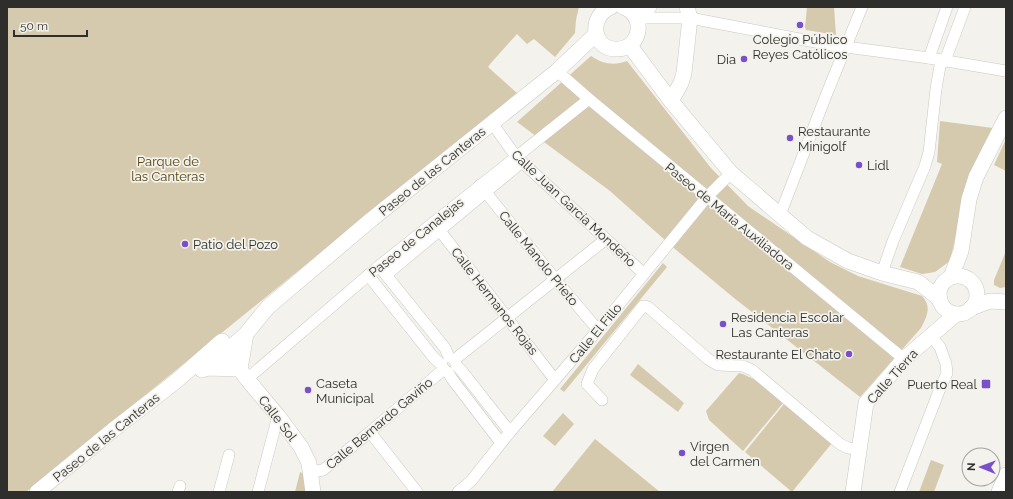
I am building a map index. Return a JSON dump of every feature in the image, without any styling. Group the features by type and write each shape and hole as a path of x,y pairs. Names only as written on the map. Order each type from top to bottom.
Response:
{"street":[{"name":"Paseo de las Canteras","path":"245,328 254,315 268,307 372,219 557,71 595,20 606,9 611,7"},
{"path":"631,13 649,7"},
{"path":"780,215 862,7"},
{"path":"929,58 947,7"},
{"path":"882,273 893,241 925,166 929,152 935,96 943,60 965,7"},
{"path":"631,13 689,12 929,58 1006,71"},
{"path":"671,101 681,83 684,74 689,12"},
{"path":"595,20 604,45 617,50 623,49 630,46 639,30 631,13"},
{"path":"630,46 671,101 731,173 807,238 848,261 882,273 918,282 953,279 972,281 976,288 977,299 971,308"},
{"name":"Paseo de María Auxiliadora","path":"557,71 904,359"},
{"name":"Paseo de Canalejas","path":"243,374 368,275 384,273 589,99"},
{"path":"900,492 947,373 946,364 940,348 931,336 940,301 939,293 953,279 961,251 969,199 976,177 1006,118"},
{"name":"Calle Juan García Mondeño","path":"492,123 519,159 644,273"},
{"name":"Calle El Fillo","path":"465,490 500,443 598,330 707,197 731,173"},
{"name":"Calle Manolo Prieto","path":"483,189 555,280 598,330"},
{"name":"Calle Hermanos Rojas","path":"437,227 508,317 555,380"},
{"name":"Calle Bernardo Gaviño","path":"311,472 323,470 449,365 606,239"},
{"path":"377,286 384,273 445,348 452,379 500,443"},
{"path":"368,275 434,358 461,370 510,432"},
{"path":"918,282 940,301 945,308 956,314 962,313 990,301 1006,302"},
{"path":"976,288 1006,297"},
{"path":"602,400 587,384 593,369 643,306 648,307 708,359 718,364 742,366 752,370 840,444 848,448 859,449"},
{"name":"Calle Tierra","path":"853,492 866,403 904,359 956,314"},
{"path":"203,364 243,374 245,328"},
{"path":"203,364 216,352 226,351 229,341 245,328"},
{"path":"203,364 245,328"},
{"name":"Calle Sol","path":"226,351 278,416 307,457 311,472 313,492"},
{"name":"Paseo de las Canteras","path":"37,492 175,382 203,364"},
{"path":"258,492 278,416"},
{"path":"370,432 417,492"},
{"path":"218,492 229,455"},
{"path":"999,492 1006,476"}],"green space":[{"name":"Parque de las Canteras","path":"7,7 579,7 575,33 555,57 534,39 527,44 517,34 488,67 517,93 26,492 7,492"},
{"path":"807,7 834,7 836,35 806,30"},
{"path":"591,56 600,61 613,64 627,61 711,168 748,206 830,262 858,276 922,296 927,304 928,312 921,328 860,397 734,298 675,249 610,191 517,122"},
{"path":"940,121 993,128 961,213 950,261 935,272 922,274 900,267 942,164 937,162"},
{"path":"1006,139 1006,171 994,165"},
{"path":"1006,251 1006,287 1000,288 994,285 994,280"},
{"path":"663,263 667,267 564,392 560,389"},
{"path":"638,364 684,403 678,412 630,375"},
{"path":"739,373 752,378 783,403 743,451 709,420 706,411"},
{"path":"784,404 832,443 792,492 745,452"},
{"path":"563,413 574,424 555,446 543,436"},
{"path":"595,439 660,492 552,492"},
{"path":"931,460 944,465 934,492 919,492"},
{"path":"300,472 306,475 307,492 295,492"}],"place":[{"name":"Colegio Público Reyes Católicos","path":"800,25"},
{"name":"Dia","path":"744,59"},
{"name":"Restaurante Minigolf","path":"790,138"},
{"name":"Lidl","path":"859,165"},
{"name":"Patio del Pozo","path":"185,244"},
{"name":"Residencia Escolar Las Canteras","path":"723,324"},
{"name":"Restaurante El Chato","path":"849,354"},
{"name":"Puerto Real","path":"986,384"},
{"name":"Caseta Municipal","path":"308,390"},
{"name":"Virgen del Carmen","path":"682,453"}]}
